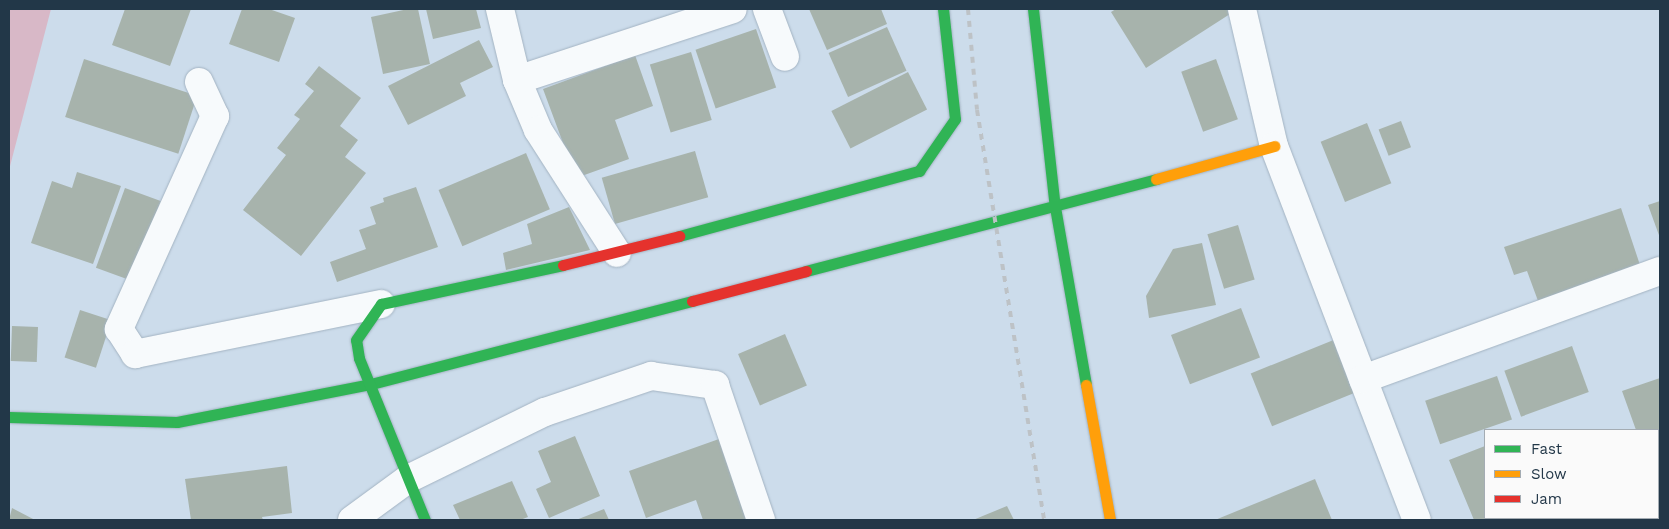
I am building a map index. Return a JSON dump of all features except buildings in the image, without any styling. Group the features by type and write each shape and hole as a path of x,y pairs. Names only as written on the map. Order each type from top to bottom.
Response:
{"street":[{"path":"500,9 517,80 538,130 617,253"},
{"path":"517,80 733,9"},
{"path":"767,9 785,56"},
{"path":"199,82 215,116 119,329 135,354 381,304 617,253 919,171 955,120 943,9"},
{"path":"1033,9 1055,207 1110,520"},
{"path":"1244,10 1274,146 1417,520"},
{"path":"9,417 177,422 371,384 1055,207 1274,146"},
{"path":"1363,379 1660,271"},
{"path":"381,304 356,340 358,358 371,384 425,520"},
{"path":"352,520 408,480 545,412 651,376 715,385 761,520"}],"shaded area":[{"path":"9,9 51,9 9,170"}],"railway":[{"path":"968,9 977,110 1044,520"}],"traffic: fast":[{"path":"679,236 919,171 955,119 943,9"},
{"path":"1033,9 1055,207 1086,385"},
{"path":"806,271 1156,179"},
{"path":"425,520 359,358 356,340 381,304 563,265"},
{"path":"9,417 177,422 371,384 692,301"}],"traffic: slow":[{"path":"1156,179 1274,146"},
{"path":"1086,385 1110,520"}],"traffic: jam":[{"path":"563,265 679,236"},
{"path":"692,301 806,271"}]}
